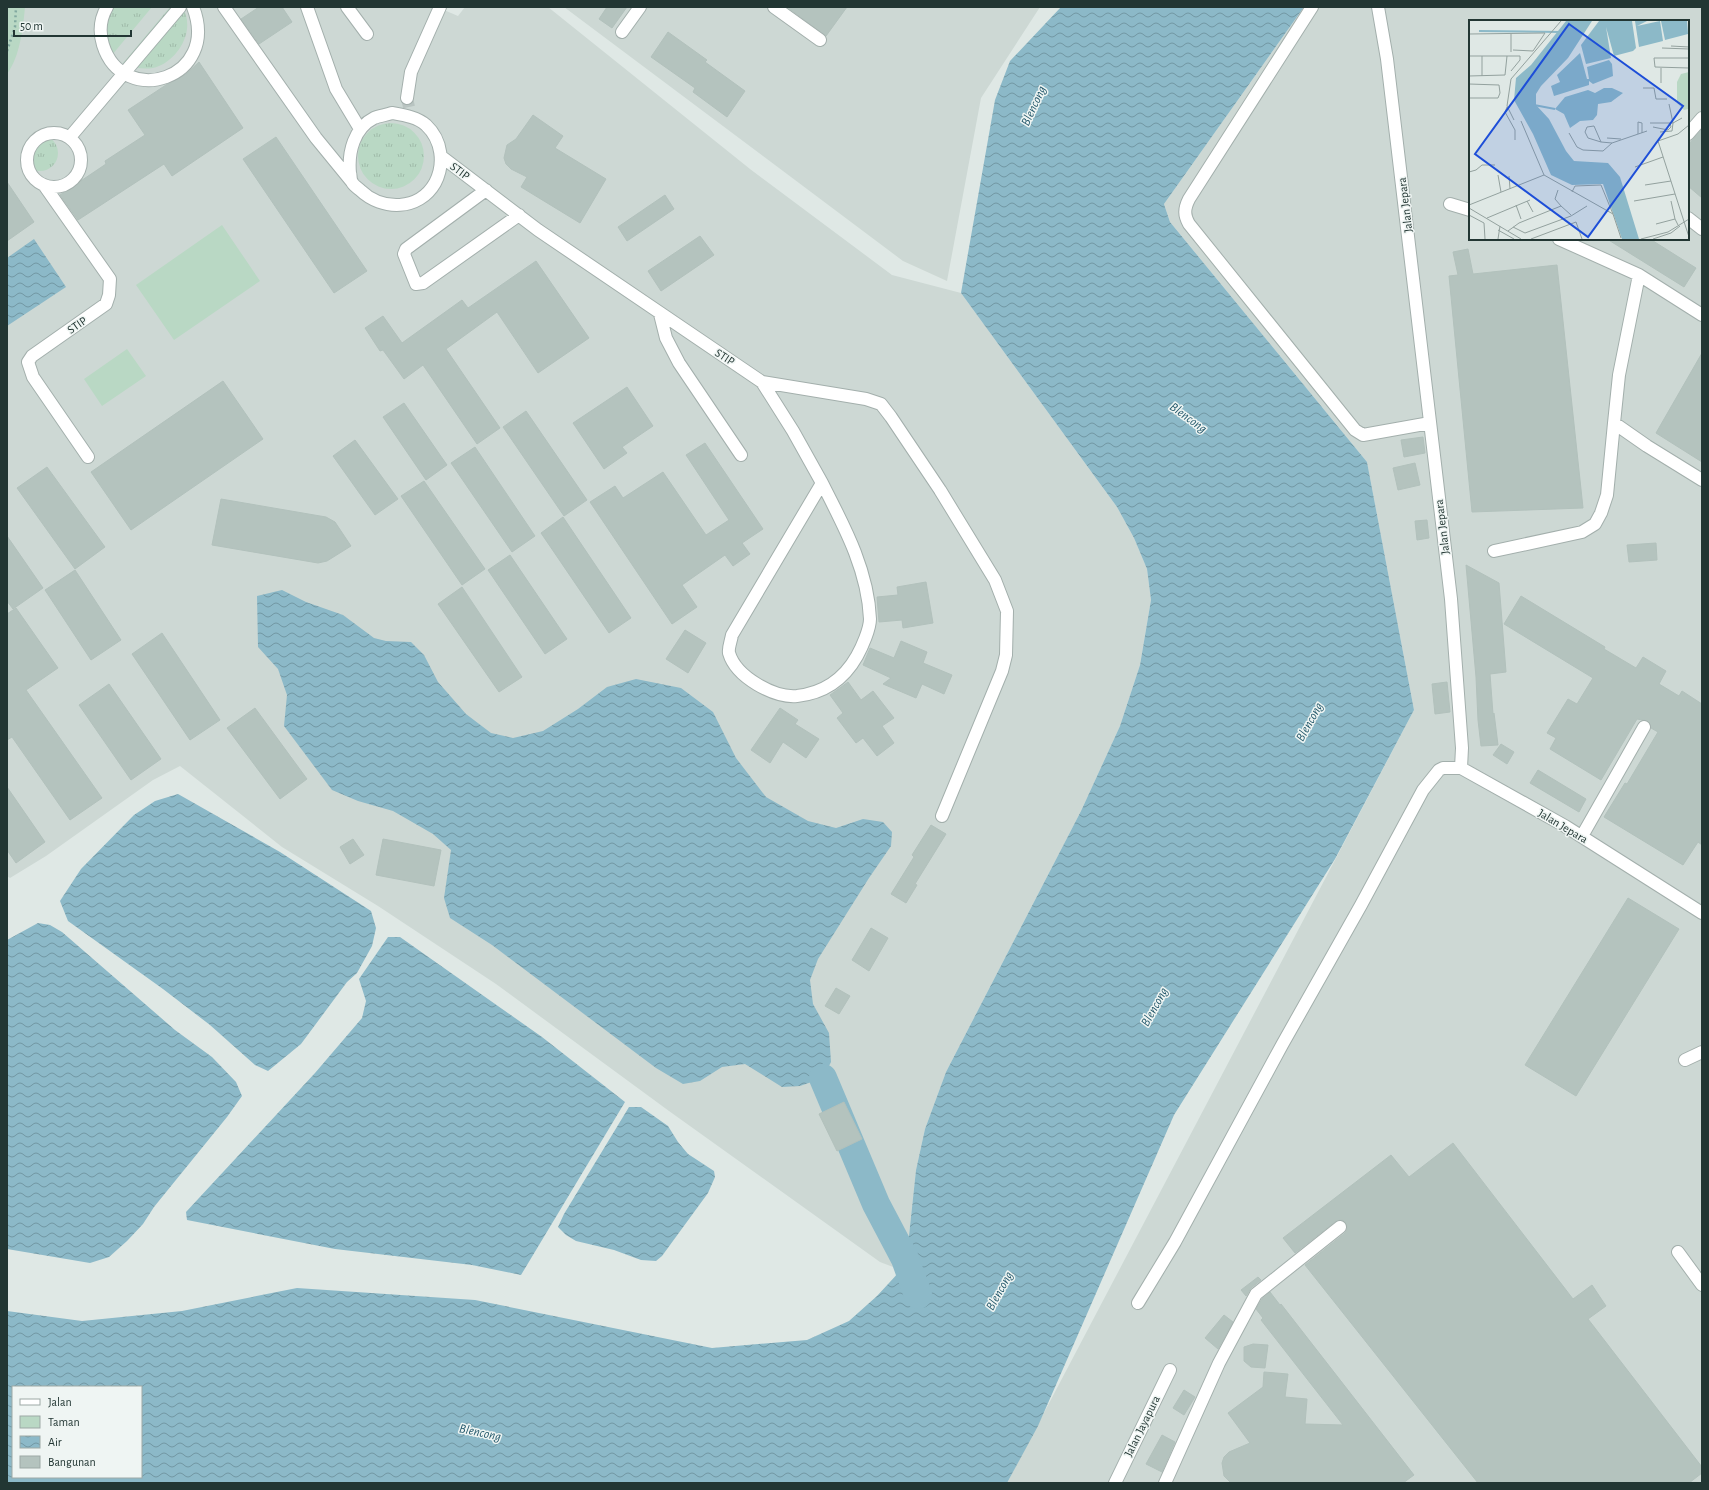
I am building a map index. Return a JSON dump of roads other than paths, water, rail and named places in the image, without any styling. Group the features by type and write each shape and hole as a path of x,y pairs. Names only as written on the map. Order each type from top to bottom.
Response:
{"lane":[{"path":"106,7 102,16 100,35 106,54 115,66 125,73 135,78 154,80 173,75 188,62 197,46 199,26 193,7"},
{"path":"44,185 57,187 67,184 75,177 80,168 81,158 78,148 70,137 180,7"},
{"path":"307,7 336,89 360,130"},
{"path":"347,7 367,34"},
{"path":"225,8 316,138 352,182 365,195 381,204 399,206 416,201 431,190 440,174 442,156 436,139 426,125 408,107 411,72 440,7"},
{"path":"622,32 640,7"},
{"path":"774,7 820,40"},
{"path":"1312,7 1188,199 1185,207 1185,216 1189,224 1355,430 1363,435 1430,423"},
{"name":"Jalan Jepara","path":"1378,7 1387,59 1451,599 1462,748 1461,768 1582,836 1702,913"},
{"path":"352,182 349,163 351,145 360,130 374,118 408,107"},
{"path":"1689,133 1702,118"},
{"name":"STIP","path":"70,137 52,133 42,136 34,142 29,152 28,162 30,172 44,185 110,279 109,295 106,304 32,356 28,362 33,377 88,457"},
{"name":"STIP","path":"442,156 538,230 762,382 793,431 822,483 856,554 865,588 870,620 862,647 850,669 834,683 821,690 797,696 781,695 761,687 744,675 729,653 730,643 732,635 822,483"},
{"path":"486,190 406,249 404,254 416,284 423,283 519,215"},
{"path":"1450,204 1469,210"},
{"path":"1689,219 1702,229"},
{"path":"1561,240 1639,275 1702,315"},
{"path":"1494,551 1582,532 1595,524 1601,513 1607,495 1619,375 1639,275"},
{"path":"660,314 666,338 679,363 741,455"},
{"path":"762,382 866,399 881,404 940,490 1000,590 1007,611 1006,655 995,690 942,816"},
{"path":"1614,423 1647,446 1702,480"},
{"path":"1582,836 1644,727"},
{"path":"1138,1303 1175,1242 1282,1045 1362,905 1423,790 1439,770 1443,768 1461,768"},
{"path":"1685,1060 1702,1052"},
{"path":"1165,1483 1219,1363 1256,1294 1340,1227"},
{"path":"1678,1252 1702,1285"},
{"name":"Jalan Jayapura","path":"1114,1483 1170,1370"}],"water":[{"name":"Blencong","path":"1061,7 1304,7 1164,204 1170,222 1367,462 1414,710 1335,859 1174,1115 1038,1426 1007,1483 7,1483 7,1311 82,1321 182,1311 297,1288 475,1300 712,1348 807,1340 849,1321 877,1296 901,1270 908,1245 916,1170 925,1129 946,1072 1081,811 1120,726 1140,665 1151,600 1147,569 1134,538 1117,507 961,293 995,100 1010,61"},
{"path":"34,239 66,287 7,326 7,258"},
{"path":"282,590 306,602 343,615 374,638 386,641 411,642 424,655 438,682 466,714 491,733 513,738 543,731 578,709 607,687 636,679 681,688 713,712 736,758 766,797 808,821 836,828 863,819 883,822 892,832 891,846 818,959 810,980 813,1004 829,1033 831,1062 823,1078 800,1086 782,1087 745,1064 722,1067 700,1081 683,1084 656,1068 492,945 450,918 444,898 451,850 433,834 393,811 358,801 332,790 284,726 287,695 278,669 258,647 257,596"},
{"path":"178,794 280,852 371,911 376,928 372,946 357,973 347,982 301,1044 268,1071 255,1065 210,1025 163,989 68,921 60,901 81,869 134,815 155,801"},
{"path":"38,923 50,925 62,932 175,1030 212,1057 236,1082 242,1096 227,1117 154,1207 143,1224 109,1257 90,1263 7,1249 7,940"},
{"path":"388,937 400,937 542,1037 625,1102 521,1275 472,1265 335,1249 187,1220 186,1212 315,1073 362,1018 366,1001 359,979"},
{"path":"629,1107 641,1107 668,1126 688,1154 714,1171 715,1177 708,1193 662,1256 656,1261 641,1260 614,1250 576,1241 566,1235 558,1227 564,1214"}],"waterway":[{"path":"823,1078 876,1204 905,1259 918,1295"}],"tunnel":[{"path":"407,98 409,107"}]}
